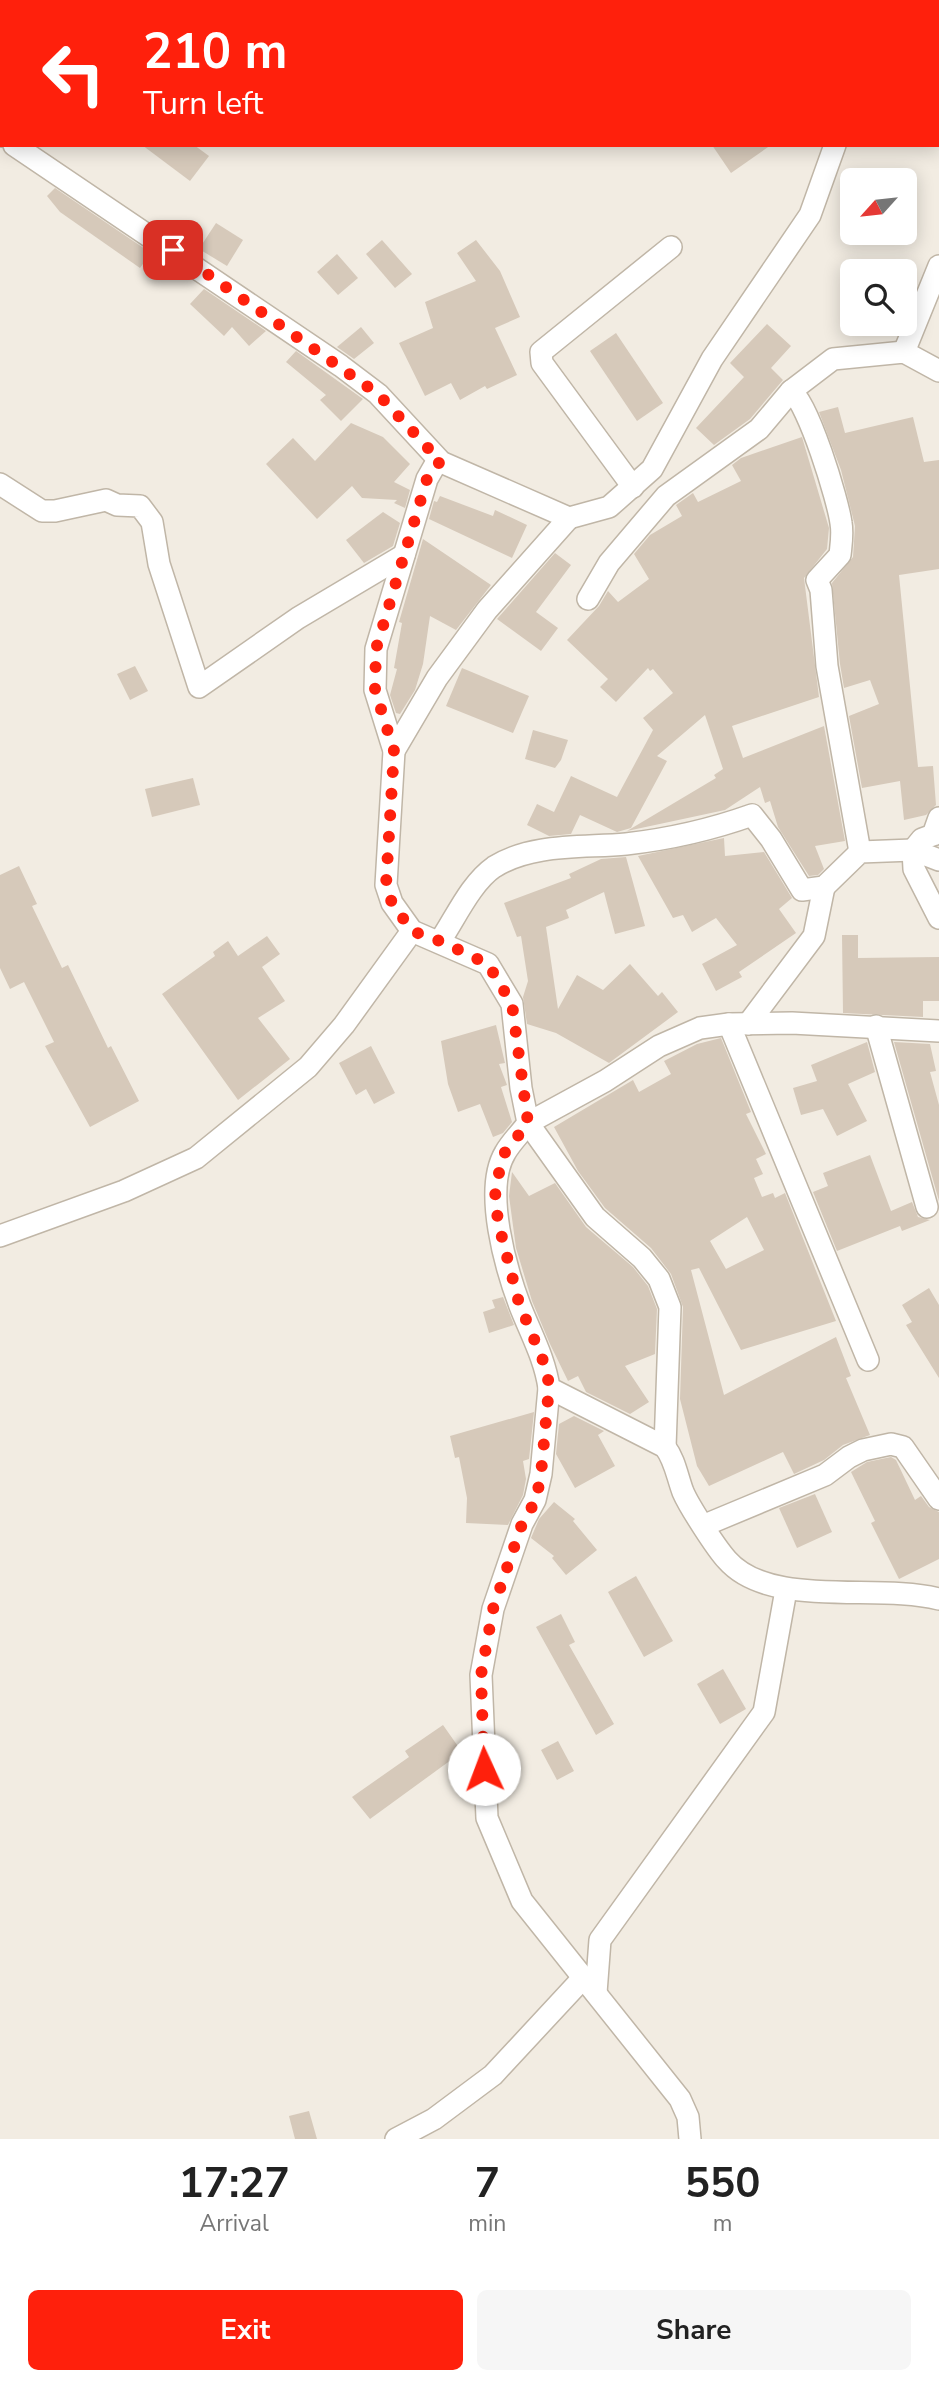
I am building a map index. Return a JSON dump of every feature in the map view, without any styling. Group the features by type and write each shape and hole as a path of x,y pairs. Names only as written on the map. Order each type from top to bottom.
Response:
{"street":[{"path":"17,147 341,366 378,394 441,462 569,517"},
{"path":"394,751 437,678 487,610 569,517 610,507 652,469 712,359 810,215 834,147"},
{"path":"633,487 542,363 541,352 671,247"},
{"path":"904,352 939,266"},
{"path":"588,599 609,563 666,496 759,429 791,391 833,359 904,352 939,371"},
{"path":"791,391 797,396 811,424 841,521 840,555 817,580 821,590 827,666 860,852"},
{"path":"441,462 435,465 427,479 376,649 375,690 394,751 386,885 392,903 412,931 488,964 512,1004 528,1123 596,1217 642,1258 663,1288 670,1307 671,1338 665,1447"},
{"path":"0,484 42,511 55,511 106,500 117,505 140,506 152,522 159,564 199,687 298,618 404,555"},
{"path":"440,941 479,881 495,867 526,855 578,846 623,844 707,831 752,815 771,838 802,890 824,887"},
{"path":"939,818 933,835 922,839 913,850 914,869 939,918"},
{"path":"739,1024 814,936 824,887 860,852 913,850 939,860"},
{"path":"0,1236 112,1196 196,1158 308,1067 344,1025 412,931"},
{"path":"739,1024 868,1360"},
{"path":"690,2139 688,2117 680,2099 523,1901 487,1818 481,1675 493,1609 522,1524 536,1500 549,1388 547,1370 519,1303 497,1211 495,1191 503,1155 528,1123 605,1081 659,1046 701,1028 739,1024 876,1026 939,1034"},
{"path":"876,1026 927,1207"},
{"path":"549,1388 587,1410 665,1447 671,1455 684,1494 727,1560 755,1583 786,1590 916,1593 939,1599"},
{"path":"705,1525 825,1475 856,1454 891,1444 903,1447 939,1499"},
{"path":"396,2139 468,2097 590,1985 600,1940 764,1712 786,1590"}],"building":[{"path":"145,147 197,147 209,156 190,181"},
{"path":"713,147 768,147 731,173"},
{"path":"55,188 151,253 140,268 60,212 47,196"},
{"path":"216,223 243,240 227,266 199,249"},
{"path":"382,240 412,274 395,288 366,254"},
{"path":"476,240 500,271 520,317 495,328 517,375 487,389 485,386 460,400 451,383 425,396 399,343 433,328 425,302 476,281 457,253"},
{"path":"337,254 358,278 338,295 317,272"},
{"path":"204,289 266,331 249,346 232,327 224,336 190,304"},
{"path":"767,324 791,346 771,368 783,380 750,419 714,445 696,428 744,377 730,363"},
{"path":"361,327 374,343 354,359 337,347"},
{"path":"616,333 663,403 637,421 590,351"},
{"path":"296,351 363,399 341,421 320,400 326,395 286,362"},
{"path":"838,407 845,433 913,417 924,462 939,460 939,569 899,575 918,767 933,766 936,805 926,815 904,820 900,781 862,788 849,716 879,704 870,680 844,688 840,664 832,583 853,557 855,526 841,470 819,412"},
{"path":"351,423 383,437 410,464 394,482 410,490 405,508 394,503 397,500 362,498 352,486 317,519 266,464 293,438 315,461"},
{"path":"802,437 829,528 827,549 804,578 819,697 732,726 743,758 824,726 845,841 815,846 824,869 818,875 809,876 778,827 770,801 765,803 760,787 725,810 627,831 716,778 714,775 723,769 705,715 657,756 667,761 631,828 617,832 580,815 571,834 549,836 527,825 537,804 554,812 571,776 617,797 653,730 643,718 673,693 653,669 650,671 648,668 616,702 600,687 608,679 567,640 599,606 608,591 618,602 649,579 634,554 650,535 682,516 676,505 693,493 698,502 741,481 732,465 741,458"},
{"path":"440,496 493,516 495,510 527,525 512,558 429,519 434,501 437,502"},
{"path":"383,512 400,523 393,546 364,563 346,540"},
{"path":"423,539 491,585 456,630 430,616 423,664 415,690 400,714 396,713 390,695 397,669 394,668 402,623 399,622"},
{"path":"555,553 571,565 536,612 558,628 541,651 497,619"},
{"path":"135,666 148,691 130,700 117,674"},
{"path":"462,668 529,696 513,733 446,706"},
{"path":"533,730 568,740 555,768 525,759"},
{"path":"193,778 200,805 152,817 145,789"},
{"path":"724,838 725,856 764,852 792,898 779,909 796,933 739,972 742,977 716,991 702,964 737,945 716,918 692,932 683,915 673,918 638,856"},
{"path":"626,857 645,926 615,934 604,892 566,910 569,918 546,927 558,1009 577,975 603,990 630,964 658,996 662,992 678,1012 609,1063 556,1033 527,1024 523,997 528,981 521,936 517,937 504,903 571,878 569,874 601,859"},
{"path":"19,866 37,904 32,906 62,968 68,965 108,1048 111,1046 139,1101 90,1127 45,1046 54,1042 24,982 10,989 0,968 0,875"},
{"path":"842,935 858,935 858,958 939,957 939,1001 923,1001 923,1017 843,1013"},
{"path":"267,936 280,954 262,967 285,1001 258,1018 290,1059 238,1100 162,994 215,956 213,952 228,941 238,956"},
{"path":"496,1025 505,1063 499,1064 507,1085 501,1087 512,1122 503,1133 493,1137 480,1104 458,1112 448,1084 441,1041"},
{"path":"721,1038 751,1112 746,1114 766,1154 756,1159 763,1174 754,1178 762,1197 773,1193 775,1198 785,1193 836,1321 741,1350 699,1268 691,1270 724,1395 836,1337 851,1376 846,1378 870,1435 843,1445 824,1460 794,1474 783,1452 709,1486 697,1466 680,1399 683,1307 671,1274 651,1248 605,1208 578,1171 554,1127 633,1080 639,1092 671,1074 664,1061 697,1044","holes":["747,1217 764,1250 726,1269 710,1241"]},
{"path":"867,1042 875,1072 848,1084 867,1121 837,1136 823,1109 801,1115 793,1088 817,1081 811,1065"},
{"path":"894,1042 930,1044 936,1071 930,1072 939,1105 939,1201"},
{"path":"371,1046 395,1093 374,1104 366,1089 356,1095 339,1063"},
{"path":"870,1155 891,1211 912,1202 918,1217 930,1220 902,1231 900,1226 837,1251 813,1192 828,1186 823,1173"},
{"path":"512,1172 529,1196 555,1183 586,1227 633,1267 648,1286 657,1309 655,1354 625,1366 649,1402 630,1414 586,1392 578,1376 568,1381 532,1301 516,1248 509,1196"},
{"path":"929,1288 939,1305 939,1378 906,1325 912,1322 902,1305"},
{"path":"503,1297 514,1325 489,1333 483,1312 495,1308 492,1300"},
{"path":"534,1412 529,1459 523,1461 526,1479 523,1495 508,1525 466,1523 467,1498 459,1457 455,1458 450,1436"},
{"path":"574,1416 604,1431 598,1435 615,1466 575,1488 556,1454 559,1424"},
{"path":"891,1457 896,1460 915,1500 921,1496 929,1507 939,1512 939,1559 899,1579 871,1523 875,1521 851,1472 867,1462"},
{"path":"815,1494 832,1532 797,1548 779,1508"},
{"path":"554,1502 575,1519 573,1521 597,1550 566,1575 552,1558 554,1556 531,1538 539,1519"},
{"path":"636,1576 673,1641 644,1657 608,1592"},
{"path":"561,1614 575,1642 569,1645 614,1724 596,1735 536,1627"},
{"path":"723,1669 746,1709 720,1724 697,1684"},
{"path":"443,1725 462,1752 370,1819 352,1797 409,1757 405,1751"},
{"path":"558,1741 574,1771 557,1780 541,1750"},
{"path":"309,2111 317,2139 295,2139 289,2116"}],"route":[{"path":"173,250 378,394 441,462 435,465 427,479 376,649 375,690 394,751 386,885 392,903 412,931 488,964 512,1004 521,1088 528,1123 503,1155 495,1191 498,1222 519,1303 547,1370 549,1388 536,1500 522,1524 493,1609 481,1675 484,1769"}]}
